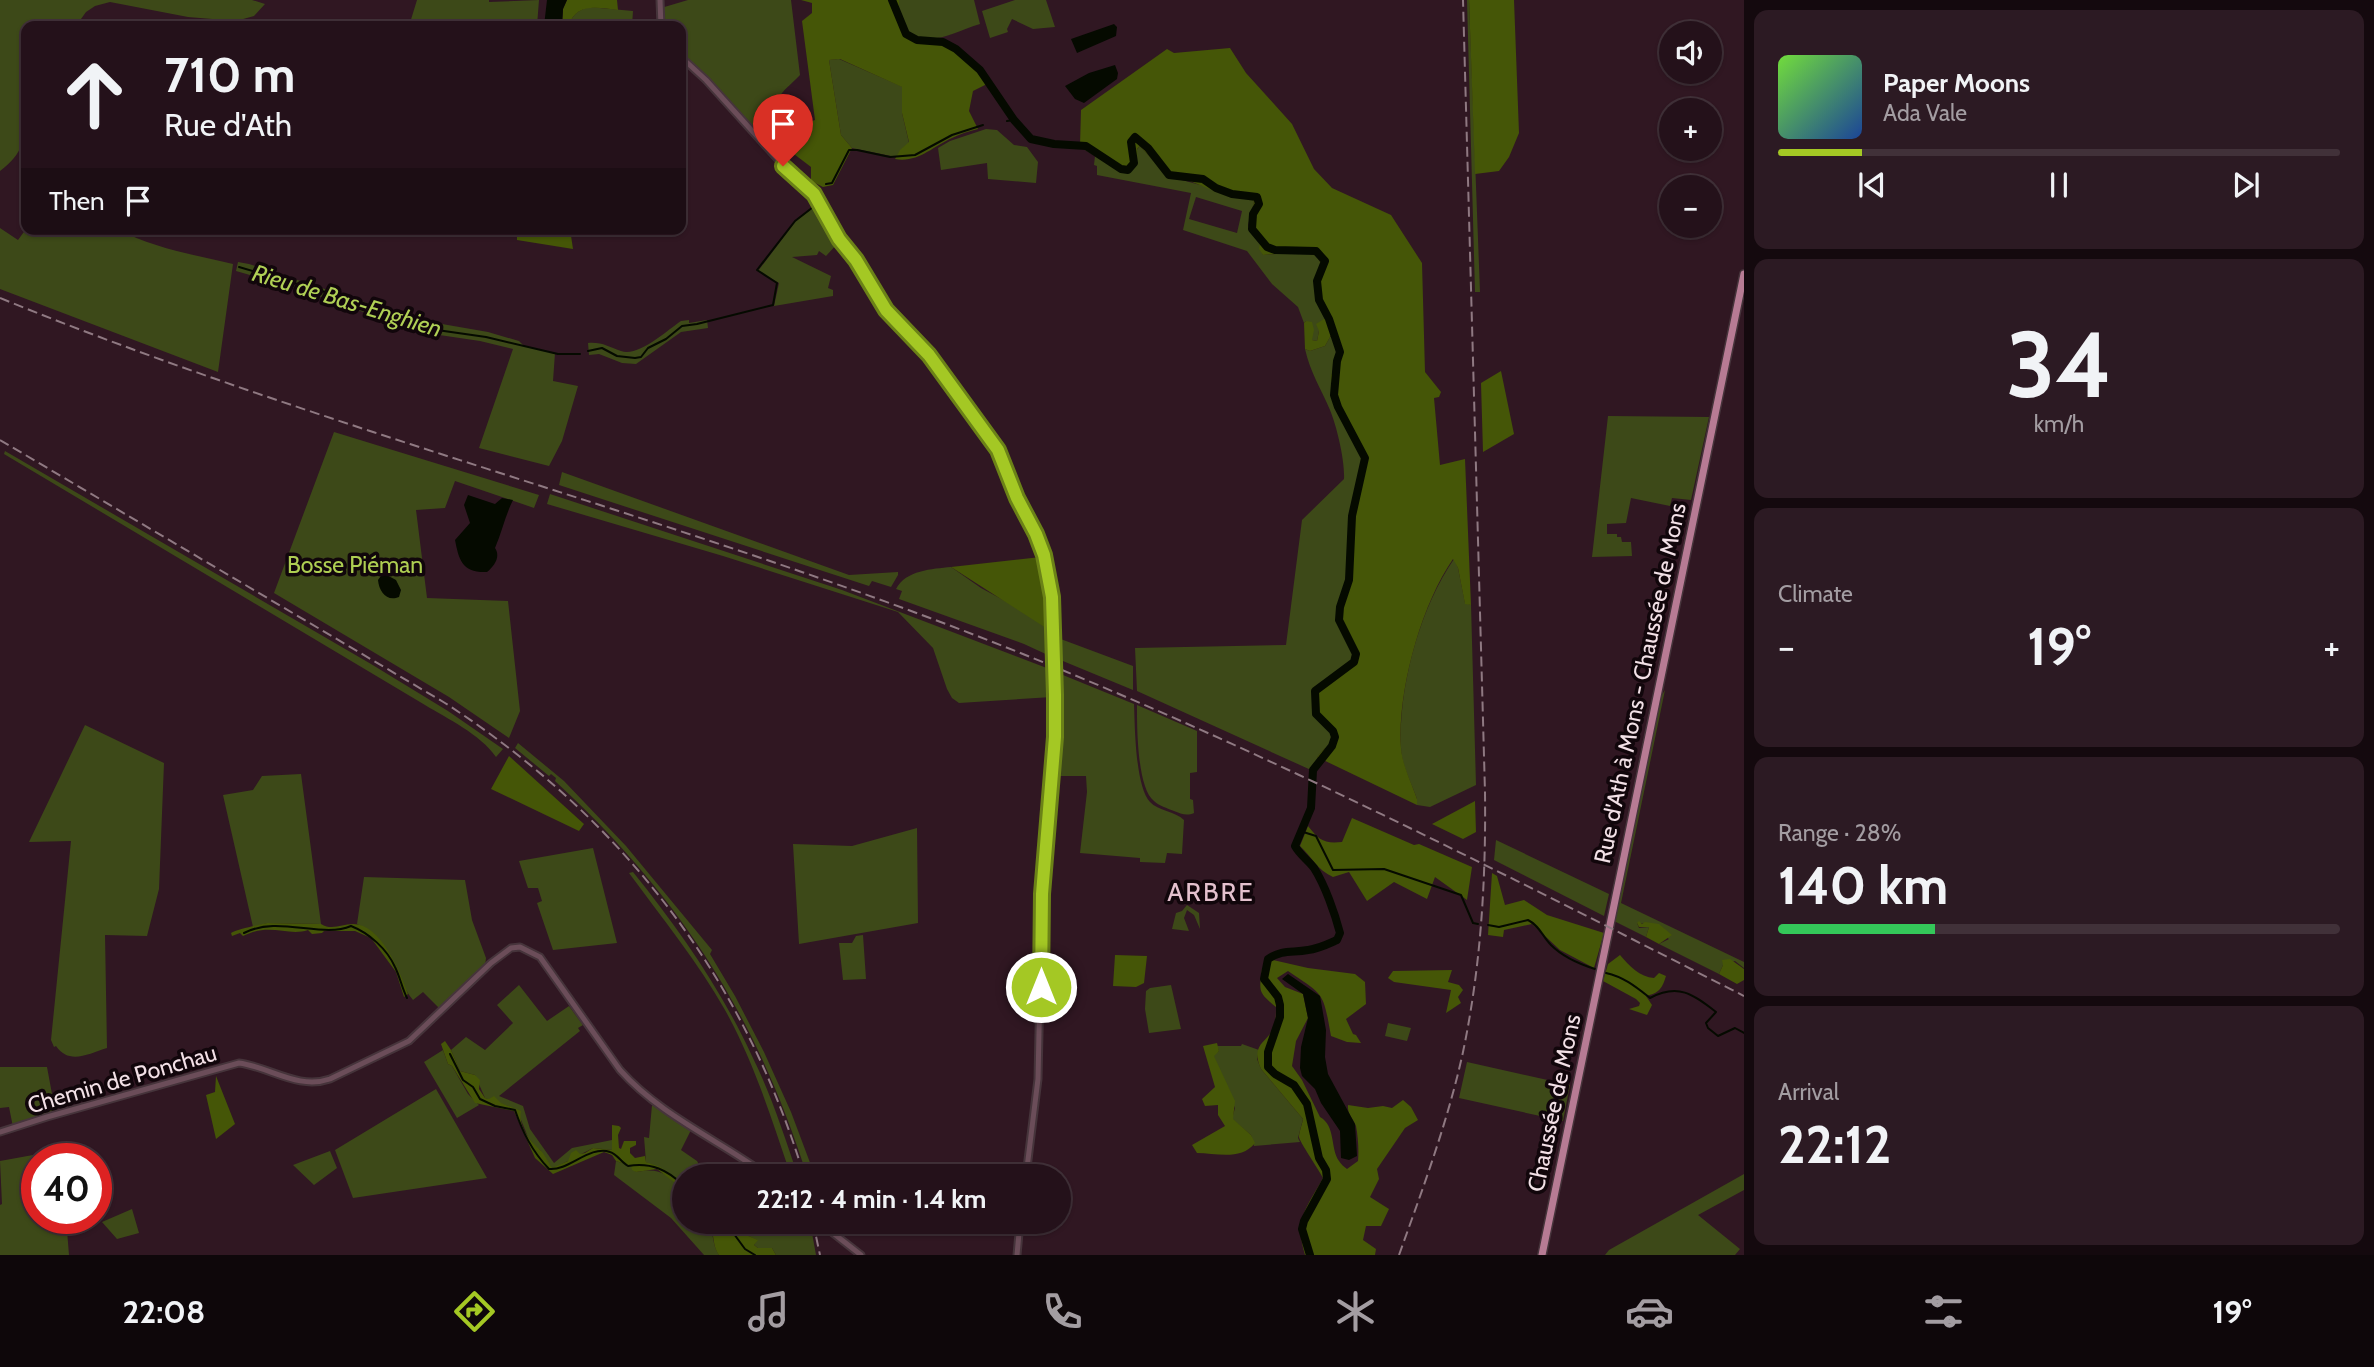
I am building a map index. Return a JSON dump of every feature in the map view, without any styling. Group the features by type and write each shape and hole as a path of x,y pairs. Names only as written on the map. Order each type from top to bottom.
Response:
{"main road":[{"name":"Rue d'Ath à Mons - Chaussée de Mons","path":"1603,959 1744,274"},
{"name":"Chaussée de Mons","path":"1542,1255 1603,959"}],"street":[{"path":"660,0 661,21"},
{"path":"686,62 706,80 783,166 814,194 839,239 856,260 886,310 929,355 998,450 1017,498 1036,534 1052,597 1055,727 1042,894 1038,1079 1027,1164"},
{"name":"Chemin de Ponchau","path":"0,1132 239,1063 255,1066 288,1079 314,1082 330,1079 409,1041 491,962 511,948 520,947 540,957 635,1087 660,1107 749,1164"},
{"path":"834,1234 861,1255"},
{"path":"1017,1255 1019,1234"}],"green space":[{"path":"0,0 252,0 265,4 254,16 236,21 188,17 110,2 95,6 80,21 21,21 21,146 0,171"},
{"path":"417,0 539,0 537,21 411,21"},
{"path":"567,0 617,0 618,10 589,8 577,13 571,21 562,21"},
{"path":"688,0 791,0 800,75 781,95 780,105 785,122 766,147 686,62 686,21 661,21 661,8"},
{"path":"801,0 899,0 899,22 906,34 950,45 969,60 989,83 973,91 969,111 978,129 911,159 895,159 909,142 902,113 902,87 840,59 829,60 841,135 852,148 833,185 823,187 811,181 811,167 790,151 787,139 791,129 815,120 802,21 812,13 812,3"},
{"path":"899,0 974,0 980,24 944,37 917,37 906,33 899,11"},
{"path":"1015,0 1046,0 1055,27 1033,29 1012,19 1008,32 990,38 982,11"},
{"path":"1469,0 1480,292 1475,292"},
{"path":"1469,0 1514,0 1519,133 1509,157 1499,171 1475,174"},
{"path":"589,7 633,11 632,21 571,21 576,13"},
{"path":"1230,48 1246,73 1292,124 1314,169 1332,188 1391,215 1422,263 1425,372 1441,392 1439,397 1434,398 1440,465 1465,459 1471,605 1465,604 1458,568 1453,559 1441,578 1421,624 1403,701 1401,748 1417,805 1317,757 1324,749 1332,746 1335,737 1333,730 1319,722 1312,698 1320,687 1338,677 1354,662 1356,654 1339,620 1340,607 1349,580 1352,516 1365,458 1331,392 1331,375 1335,371 1340,352 1334,330 1325,346 1310,351 1305,349 1304,323 1312,322 1312,340 1317,341 1319,331 1316,324 1324,319 1331,319 1320,300 1320,262 1317,256 1304,252 1263,255 1259,249 1260,243 1251,228 1254,202 1252,199 1229,197 1190,181 1167,176 1140,146 1137,149 1135,166 1130,171 1125,171 1080,145 1081,110 1167,49 1174,53"},
{"path":"839,59 903,87 902,113 909,143 896,157 852,148 841,135 829,60"},
{"path":"986,129 997,130 1014,145 1027,147 1038,162 1036,183 988,179 987,163 941,170 938,148"},
{"path":"1085,146 1120,170 1140,146 1167,176 1252,199 1254,202 1248,225 1260,243 1263,255 1304,252 1317,256 1320,262 1320,300 1332,320 1319,331 1317,341 1312,340 1298,307 1272,284 1247,251 1183,230 1191,193 1097,175 1095,156 1085,150","holes":["1196,197 1242,211 1237,233 1189,219"]},
{"path":"818,204 838,243 826,256 819,251 817,255 792,257 831,276 828,288 833,290 833,296 774,306 779,283 758,271 796,221"},
{"path":"0,228 18,240 22,235 129,235 159,246 233,264 218,372 0,289"},
{"path":"517,235 571,235 573,249 517,240"},
{"path":"238,262 419,320 488,332 519,341 524,346 555,353 553,381 578,386 562,441 549,466 479,448 513,349 419,332 302,290 236,271"},
{"path":"689,320 689,323 707,320 708,328 681,332 636,364 622,363 599,354 589,355 588,343 628,352 644,347 681,321"},
{"path":"1330,337 1333,337 1336,353 1331,378 1334,401 1364,458 1351,516 1349,579 1339,607 1339,620 1355,654 1354,661 1312,693 1319,722 1330,729 1333,737 1331,746 1317,757 1319,758 1311,770 1137,691 1135,648 1286,645 1302,520 1344,479 1342,454 1335,425 1305,349 1310,351 1325,346"},
{"path":"1501,371 1514,434 1483,452 1481,383"},
{"path":"1608,416 1709,417 1691,500 1672,498 1670,506 1631,498 1626,523 1607,524 1607,534 1617,534 1622,542 1631,542 1632,556 1592,557"},
{"name":"Bosse Piéman","path":"334,432 539,495 534,508 455,481 445,508 416,510 427,598 508,601 520,711 509,738 449,697 274,593"},
{"path":"5,451 371,664 448,711 503,749 496,757 481,741 463,728 4,454"},
{"path":"562,472 849,575 898,572 898,575 891,587 872,581 869,586 559,485"},
{"path":"550,494 842,590 1052,670 1052,697 959,703 947,689 933,648 898,612 547,504"},
{"path":"1041,557 1050,598 1051,625 1046,628 951,567"},
{"path":"1454,559 1465,603 1471,605 1476,785 1430,807 1417,805 1403,761 1403,700 1421,625"},
{"path":"951,567 981,588 1051,626 1050,656 899,599 902,591 896,589 906,578 920,572"},
{"path":"1058,638 1133,666 1133,690 1058,659"},
{"path":"1058,673 1134,704 1141,783 1153,805 1184,820 1182,854 1167,853 1165,863 1080,853 1087,792 1086,776 1057,776 1060,733"},
{"path":"1665,690 1621,903 1744,962 1744,968 1735,961 1723,965 1719,974 1659,944 1669,939 1649,924 1637,923 1639,928 1649,927 1646,937 1614,921 1660,698"},
{"path":"1137,705 1197,731 1197,772 1190,773 1190,799 1193,800 1194,813 1184,814 1163,807 1148,794 1139,756"},
{"path":"85,725 164,763 159,889 147,936 105,935 107,1048 73,1057 54,1047 51,1040 71,841 29,842"},
{"path":"518,743 564,781 626,846 712,950 710,954 764,1052 810,1164 803,1164 764,1063 738,1011 676,913 599,824 555,781 556,778 551,774 549,776 515,748"},
{"path":"509,756 584,824 579,831 491,789"},
{"path":"301,774 321,924 267,923 253,927 223,795 253,790 262,776"},
{"path":"1475,801 1476,832 1463,839 1432,824"},
{"path":"1352,818 1472,867 1467,900 1435,877 1427,899 1394,882 1367,901 1349,872 1333,877 1327,874 1300,846 1308,826 1322,840 1342,842"},
{"path":"917,828 918,923 799,944 793,844 852,846"},
{"path":"1496,840 1609,894 1604,916 1494,860"},
{"path":"593,848 617,943 553,950 537,903 542,901 538,888 528,888 519,861"},
{"path":"633,872 667,915 727,1007 765,1085 794,1164 787,1164 754,1071 725,1010 691,957 629,873"},
{"path":"1492,873 1497,876 1505,905 1524,900 1547,915 1604,933 1594,968 1560,950 1532,924 1504,930 1503,937 1488,935"},
{"path":"364,877 465,880 472,920 486,958 485,966 440,1009 423,992 413,1000 384,947 368,930 357,924"},
{"path":"1187,905 1199,913 1200,929 1194,915 1187,910 1184,918 1189,931 1172,929 1176,913"},
{"path":"1639,921 1642,924 1659,924 1672,935 1659,944 1646,937 1649,927 1639,927"},
{"path":"267,923 363,926 381,940 408,994 404,997 396,972 371,938 355,931 324,931 312,934 308,930 262,930 243,936 240,933 232,936 231,933"},
{"path":"863,935 866,979 843,980 839,943 852,943 856,936"},
{"path":"1115,955 1147,956 1144,983 1136,987 1113,986"},
{"path":"1620,955 1644,976 1654,978 1659,973 1666,976 1659,990 1646,996 1652,1005 1647,1015 1629,1009 1639,1006 1640,1003 1603,981 1608,964"},
{"path":"1730,959 1744,969 1744,980 1737,984 1719,974 1722,960"},
{"path":"1273,960 1355,974 1365,982 1366,1004 1346,1019 1361,1043 1347,1042 1331,1036 1324,1003 1316,991 1288,971 1277,978 1285,987 1303,994 1308,1018 1296,1041 1292,1066 1320,1117 1331,1131 1336,1156 1342,1164 1347,1169 1358,1161 1356,1126 1348,1105 1392,1108 1403,1100 1411,1107 1418,1120 1405,1128 1377,1169 1379,1179 1370,1197 1389,1209 1381,1226 1366,1226 1363,1240 1376,1249 1375,1255 1305,1255 1301,1223 1323,1178 1300,1140 1303,1119 1261,1069 1258,1060 1259,1048 1275,1022 1276,1007 1260,987 1262,969"},
{"path":"1452,970 1448,982 1459,985 1463,990 1458,997 1461,1003 1446,1013 1451,990 1394,982 1388,978 1393,971"},
{"path":"519,985 547,1021 569,1006 583,1025 578,1028 580,1031 499,1096 523,1106 530,1129 554,1163 572,1148 612,1140 612,1150 593,1148 552,1169 528,1137 519,1115 508,1106 485,1098 475,1075 460,1071 451,1050 466,1037 485,1050 513,1023 497,1005"},
{"path":"1171,985 1181,1029 1149,1033 1145,1009 1146,991"},
{"path":"1388,1023 1411,1028 1407,1041 1385,1036"},
{"path":"445,1041 460,1071 475,1075 480,1080 479,1089 485,1098 494,1096 501,1103 521,1111 525,1132 552,1168 568,1161 571,1153 576,1150 580,1154 593,1148 612,1150 612,1125 621,1128 618,1135 619,1148 621,1149 624,1141 636,1141 636,1145 630,1148 630,1153 635,1158 645,1156 646,1162 672,1175 672,1181 657,1169 636,1172 631,1166 616,1161 612,1155 604,1152 553,1174 535,1158 514,1111 475,1103 452,1066 448,1064 441,1044"},
{"path":"1217,1043 1219,1051 1214,1056 1235,1101 1233,1119 1251,1135 1255,1143 1249,1149 1236,1154 1197,1153 1192,1145 1225,1126 1218,1115 1218,1105 1205,1106 1202,1099 1215,1087 1203,1046"},
{"path":"1242,1044 1259,1050 1257,1059 1261,1069 1303,1119 1298,1138 1300,1142 1254,1146 1251,1135 1232,1119 1235,1108 1213,1055 1219,1051 1217,1046"},
{"path":"443,1050 448,1064 452,1066 468,1094 479,1105 457,1118 424,1062"},
{"path":"1467,1062 1570,1085 1563,1121 1459,1098"},
{"path":"0,1067 47,1067 55,1110 13,1127 9,1107 0,1108"},
{"path":"216,1076 235,1124 216,1139 206,1095 215,1092"},
{"path":"436,1089 487,1178 353,1198 335,1150"},
{"path":"652,1105 691,1130 681,1150 699,1164 672,1164 672,1176 646,1162 644,1137 649,1138"},
{"path":"330,1151 337,1168 314,1185 293,1165"},
{"path":"21,1157 21,1234 67,1234 69,1255 0,1255 0,1161"},
{"path":"616,1161 631,1166 636,1172 657,1171 672,1179 672,1219 671,1218 614,1175"},
{"path":"1744,1174 1744,1190 1698,1215 1740,1249 1735,1255 1605,1255 1609,1250"},
{"path":"132,1209 139,1233 117,1239 112,1233 112,1218"},
{"path":"685,1234 712,1234 719,1255 704,1255"},
{"path":"713,1234 744,1234 758,1240 754,1245 758,1248 772,1248 776,1255 719,1255"},
{"path":"744,1234 812,1234 816,1255 776,1255 772,1248 758,1248 754,1245 757,1240"}],"shaded area":[{"path":"547,0 567,0 562,21 545,21"},
{"path":"1114,24 1117,27 1116,36 1077,53 1071,39"},
{"path":"1115,65 1117,79 1084,103 1075,99 1065,86 1089,73"},
{"path":"468,495 495,504 502,498 513,500 495,548 496,561 487,572 467,568 456,547 455,540 470,523 464,505"},
{"path":"383,573 396,580 401,590 399,597 387,597 382,592 378,580"},
{"path":"1288,974 1320,996 1326,1030 1325,1057 1328,1074 1355,1124 1357,1156 1349,1160 1341,1158 1340,1131 1315,1089 1302,1076 1301,1047 1308,1018 1303,994 1282,979"}],"waterway":[{"path":"892,0 906,34 917,40 943,42 956,49 980,70 1014,120 1031,139 1086,146 1121,169 1128,170 1134,163 1131,142 1135,137 1148,148 1169,175 1203,179 1232,194 1257,197 1259,204 1253,214 1252,229 1267,247 1275,250 1316,251 1325,261 1317,281 1319,300 1329,319 1340,352 1334,395 1365,458 1352,516 1349,580 1340,607 1339,620 1356,654 1354,662 1315,691 1316,714 1333,731 1335,737 1332,746 1313,770 1311,808 1295,846 1318,875 1340,933 1337,940 1323,946 1283,953 1268,959 1264,979 1278,997 1280,1005 1280,1017 1268,1052 1268,1067 1294,1085 1307,1104 1319,1158 1326,1170 1327,1179 1302,1229 1310,1255"},
{"path":"1007,121 1014,120"},
{"name":"Rieu de Bas-Enghien","path":"826,184 832,183 849,150 890,157 915,155 952,135 983,125"},
{"name":"Rieu de Bas-Enghien","path":"588,351 602,348 617,356 641,357 648,348 666,339 682,326 773,305 777,283 757,270 795,221 817,204"},
{"name":"Rieu de Bas-Enghien","path":"239,267 325,292 423,328 486,337 558,354 580,354"},
{"path":"1300,831 1316,836 1333,870 1384,869 1461,895 1473,923 1478,924"},
{"path":"1488,925 1499,927 1528,920 1560,953 1595,969"},
{"path":"244,933 271,926 327,930 351,926 371,937 392,960 407,998"},
{"path":"1606,973 1635,986 1650,998 1669,991 1692,996 1716,1012 1706,1023 1718,1036 1735,1028 1744,1033"},
{"path":"450,1054 463,1080 473,1087 480,1099 495,1106 515,1110 529,1141 549,1169 557,1169 602,1151 612,1153 628,1166 659,1168 672,1176"},
{"path":"734,1234 745,1249 755,1255"}],"railway":[{"path":"1399,1255 1426,1180 1463,1052 1478,955 1485,858 1463,0"},
{"path":"0,298 230,384 814,576 1035,659 1138,702 1342,795 1744,996"},
{"path":"0,440 445,703 508,748 566,796 620,850 668,907 710,968 747,1034 779,1103 800,1164"},
{"path":"816,1234 820,1255"}],"district":[{"name":"ARBRE","path":"1211,892"}],"route":[{"path":"783,166 814,194 876,297 895,321 929,355 998,450 1044,555 1052,597 1055,737 1044,856 1041,987"}]}
